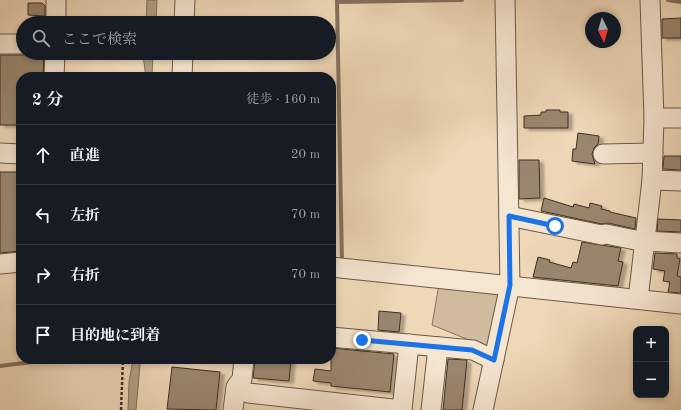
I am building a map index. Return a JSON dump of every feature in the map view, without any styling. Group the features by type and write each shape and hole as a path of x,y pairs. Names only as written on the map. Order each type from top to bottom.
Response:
{"street":[{"path":"56,0 56,16"},
{"path":"184,16 185,0"},
{"path":"483,410 510,285 505,0"},
{"path":"638,299 652,180 654,118 650,0"},
{"path":"0,44 16,44"},
{"path":"54,72 55,60"},
{"path":"182,72 183,60"},
{"path":"654,118 681,118"},
{"path":"0,153 16,154"},
{"path":"603,154 653,153"},
{"path":"652,180 681,181"},
{"path":"509,216 602,236 606,234 645,242 681,243"},
{"path":"0,264 16,262"},
{"path":"336,268 681,304"},
{"path":"336,337 472,350 494,360"},
{"path":"403,405 408,344"},
{"path":"431,410 438,347"},
{"path":"233,410 236,387 242,379 244,364"},
{"path":"248,393 403,405 422,410"}],"path":[{"path":"121,410 123,364"}],"shaded area":[{"path":"147,0 157,0 156,16 146,16"},
{"path":"144,60 153,60 152,72 145,71"},
{"path":"439,284 499,290 489,348 432,325"},
{"path":"132,364 140,364 136,410 128,410 129,382"}],"building":[{"path":"28,3 42,3 45,6 45,16 28,15"},
{"path":"681,18 681,38 662,38 662,19"},
{"path":"0,55 16,55 16,60 44,60 43,72 16,72 16,125 0,125"},
{"path":"546,110 560,110 560,112 568,112 568,128 524,128 524,116 541,115 541,112 546,112"},
{"path":"578,133 599,136 598,144 594,148 592,154 595,164 572,161 573,149 576,149"},
{"path":"664,156 681,156 681,170 663,169"},
{"path":"519,160 539,160 540,198 519,199"},
{"path":"0,172 16,172 16,251 0,253"},
{"path":"544,198 573,207 574,204 589,208 590,203 602,206 601,209 636,218 635,229 608,223 602,224 541,211"},
{"path":"658,219 681,220 681,232 657,231"},
{"path":"582,242 621,248 618,261 623,262 618,286 533,277 538,257 550,260 549,262 571,268 573,262 577,263"},
{"path":"655,253 677,254 677,258 680,259 677,276 681,277 681,293 668,292 670,282 663,281 665,271 653,269"},
{"path":"379,311 401,313 399,332 378,330"},
{"path":"336,348 394,354 390,392 331,386 331,383 313,381 315,369 331,371 331,364 336,364"},
{"path":"448,359 467,360 462,410 443,410"},
{"path":"254,364 291,364 289,381 253,378"},
{"path":"172,367 220,372 216,410 167,409"}],"waterway":[{"path":"337,2 462,0"},
{"path":"668,0 681,2"},
{"path":"337,1 342,262"},
{"path":"0,366 16,364"}],"route":[{"path":"362,340 472,350 494,360 510,285 509,216 555,226"}]}
